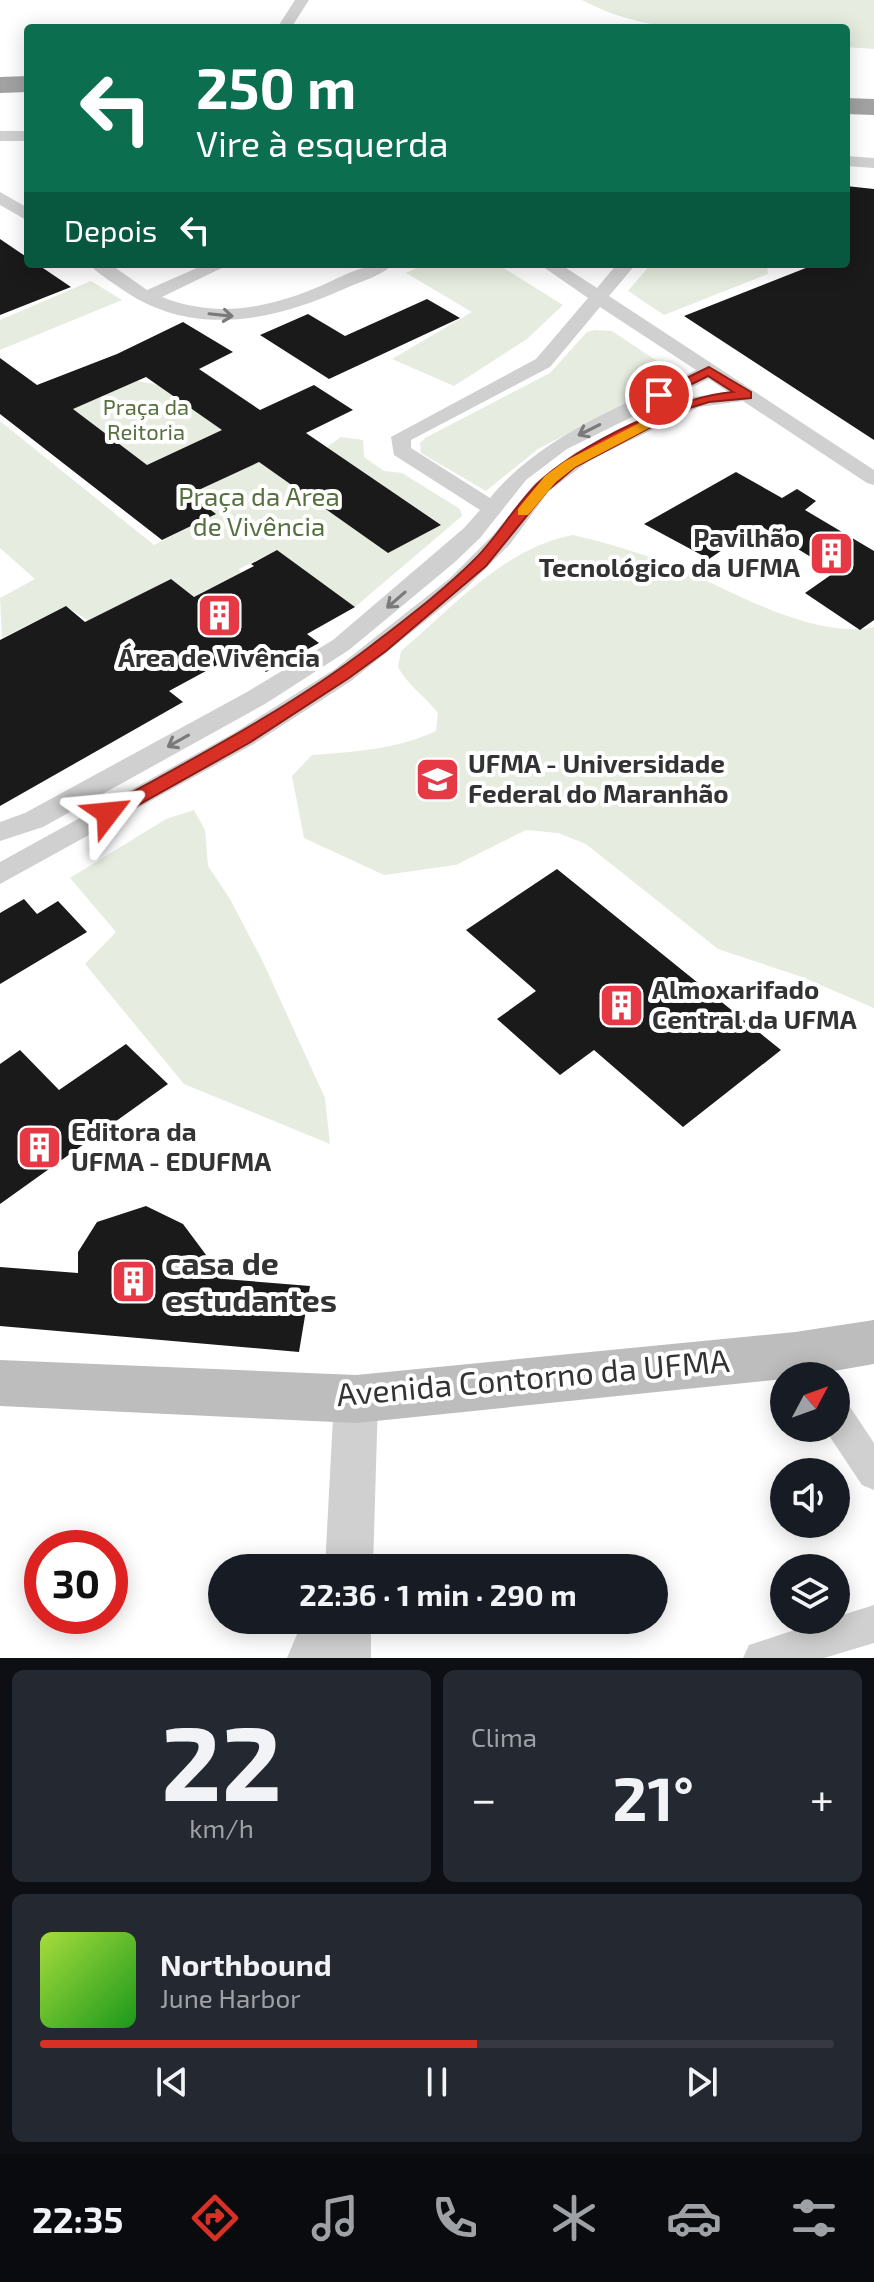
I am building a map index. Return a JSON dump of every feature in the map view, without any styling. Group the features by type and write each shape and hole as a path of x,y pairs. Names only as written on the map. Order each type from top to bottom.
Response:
{"highway":[{"path":"850,83 874,83"},
{"path":"0,85 24,84"},
{"path":"0,101 24,101"},
{"path":"850,106 874,107"}],"main road":[{"name":"Avenida Contorno da UFMA","path":"811,1362 874,1342"},
{"name":"Avenida Contorno da UFMA","path":"0,1383 356,1399 770,1367"}],"street":[{"path":"287,24 302,0"},
{"path":"0,126 24,126"},
{"path":"0,136 24,136"},
{"path":"850,161 874,163"},
{"path":"850,172 874,174"},
{"path":"0,197 24,213"},
{"path":"104,268 146,297 179,309 245,317 269,312 374,268"},
{"path":"146,297 212,268"},
{"path":"554,268 874,479"},
{"path":"492,508 401,451 401,437 543,363 624,268"},
{"path":"0,832 48,813 256,698 341,645 447,557 519,476 560,445 709,371"},
{"path":"0,874 243,739 343,675 481,562 542,487 583,456 678,407 708,398 747,395"},
{"path":"519,476 542,487"},
{"path":"350,1554 356,1399"},
{"path":"850,1437 874,1473"},
{"path":"762,1658 874,1624"},
{"path":"312,1658 322,1634"},
{"path":"346,1658 347,1634"}],"green space":[{"path":"582,0 874,0 874,49 850,47 850,24 651,24 612,14"},
{"path":"417,268 503,268 563,305 527,339 454,386 392,359 472,312 406,273"},
{"path":"648,268 767,268 768,274 664,315 628,291"},
{"path":"91,281 122,300 0,350 0,320"},
{"path":"612,331 672,371 675,379 538,449 486,491 421,453 420,443 425,438 550,373 587,332"},
{"name":"Praça da Reitoria","path":"137,381 163,386 222,430 147,465 72,409"},
{"name":"Praça da Area de Vivência","path":"0,421 154,545 215,514 190,494 259,462 388,553 441,525 327,447 341,437 363,440 364,457 384,471 402,473 460,509 462,516 355,607 277,550 194,597 170,579 124,603 119,641 66,606 2,638 0,598 35,579 0,548"},
{"path":"573,535 665,563 800,620 851,629 874,627 874,1008 802,977 718,949 586,844 558,833 526,830 456,865 384,875 304,838 292,776 312,755 391,746 436,731 438,713 398,667 401,651 460,598 502,566 524,552"},
{"path":"194,810 205,830 208,866 230,899 263,962 325,1098 330,1144 184,1084 85,964 116,932 70,878 166,819"}],"building":[{"path":"850,186 874,189 874,440 684,316 806,268 850,268"},
{"path":"0,239 24,255 24,268 43,268 71,287 0,315"},
{"path":"427,299 460,318 329,379 260,335 308,314 345,336"},
{"path":"183,322 233,352 199,369 260,410 314,385 353,410 306,433 441,525 388,553 259,462 190,494 216,514 162,540 0,414 0,358 37,385 117,354","holes":["146,377 222,430 147,465 73,409"]},
{"name":"Pavilhão Tecnológico da UFMA","path":"736,472 782,498 797,489 816,501 805,510 874,551 874,620 860,630 805,593 835,572 759,525 709,559 644,524"},
{"path":"277,550 355,607 307,634 319,643 266,672 241,652 169,691 183,702 0,806 0,640 66,606 85,622 171,579 194,597 254,566 251,564"},
{"name":"Almoxarifado Central da UFMA","path":"557,869 781,1050 683,1127 594,1050 560,1075 497,1019 536,991 466,930"},
{"path":"24,899 37,914 58,901 87,932 0,984 0,913"},
{"name":"Editora da UFMA - EDUFMA","path":"126,1044 168,1084 0,1204 0,1064 20,1050 59,1090"},
{"name":"casa de estudantes","path":"146,1206 183,1224 224,1279 310,1286 299,1352 0,1326 0,1267 78,1273 78,1252 97,1222"}],"slow traffic":[{"path":"523,512 542,487 570,464 665,414"}],"place":[{"name":"Pavilhão Tecnológico da UFMA","path":"831,553"},
{"name":"Área de Vivência","path":"219,615"},
{"name":"UFMA - Universidade Federal do Maranhão","path":"437,779"},
{"name":"Almoxarifado Central da UFMA","path":"621,1005"},
{"name":"Editora da UFMA - EDUFMA","path":"40,1147"},
{"name":"casa de estudantes","path":"134,1282"}],"route":[{"path":"108,813 243,739 343,675 481,562 542,487 570,464 678,407 708,398 747,395 709,371 659,395"}]}
